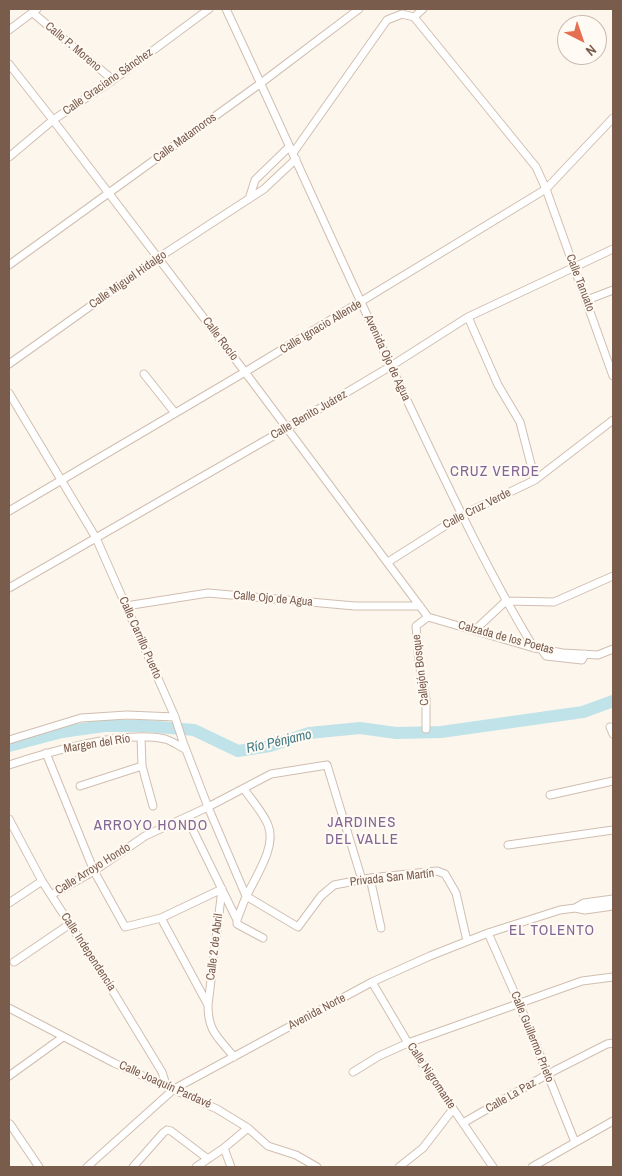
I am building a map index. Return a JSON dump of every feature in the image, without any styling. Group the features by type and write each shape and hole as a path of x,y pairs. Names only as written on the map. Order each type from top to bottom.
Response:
{"street":[{"name":"Calle Graciano Sánchez","path":"9,156 53,120 113,80 209,9"},
{"name":"Avenida Ojo de Agua","path":"226,9 361,302 462,515 506,601 534,648"},
{"name":"Calle Matamoros","path":"9,265 261,83 359,9"},
{"path":"414,17 423,9"},
{"name":"Calle P. Moreno","path":"35,11 113,80"},
{"path":"9,30 35,11"},
{"name":"Calle Miguel Hidalgo","path":"9,364 158,258 264,189 293,153 387,20 402,14 414,17"},
{"name":"Calle Tanuato","path":"414,17 536,167 587,300 613,376"},
{"name":"Calle Rocío","path":"9,64 245,372 428,617"},
{"name":"Calle Ignacio Allende","path":"9,511 245,372 546,189 613,118"},
{"name":"Calle Miguel Hidalgo","path":"249,199 255,180 293,153"},
{"name":"Calle Benito Juárez","path":"9,588 287,428 391,366 468,317 613,249"},
{"path":"587,300 613,290"},
{"path":"468,317 498,385 520,422 535,480"},
{"path":"144,374 176,413"},
{"name":"Calle Carrillo Puerto","path":"9,393 96,538 175,717 184,746 208,807 246,896"},
{"name":"Calle Cruz Verde","path":"388,562 462,515 535,480 613,420"},
{"path":"475,630 506,601 554,602 613,576"},
{"name":"Calle Ojo de Agua","path":"126,606 208,593 355,606 420,606"},
{"name":"Calzada de los Poetas","path":"428,617 542,650 598,655 613,649"},
{"name":"Callejón Bosque","path":"426,729 426,699 419,663 416,626 428,617"},
{"path":"9,740 81,718 127,715 175,717"},
{"name":"Margen del Río","path":"9,765 46,753 122,738 165,739 184,746"},
{"path":"141,738 142,766 153,806"},
{"path":"46,753 94,871 125,927 160,918 222,888"},
{"name":"Calle Arroyo Hondo","path":"51,895 94,871 145,836 187,818 271,774 327,765 362,880"},
{"path":"80,786 142,766"},
{"path":"550,795 613,781"},
{"path":"244,789 268,824 270,834 268,850 262,868 246,896 237,922 263,938"},
{"name":"Calle 2 de Abril","path":"187,818 237,922"},
{"name":"Calle Independencia","path":"9,819 42,881 162,1072 166,1085"},
{"path":"508,845 613,830"},
{"name":"Privada San Martín","path":"246,896 298,927 321,896 334,885 370,878 437,871 445,874 456,893 467,941"},
{"path":"370,878 381,928"},
{"path":"9,903 42,881"},
{"name":"Calle 2 de Abril","path":"208,1005 222,888"},
{"name":"Avenida Norte","path":"575,908 584,903 613,900"},
{"name":"Avenida Norte","path":"87,1167 174,1089 372,982 467,941 560,910 575,908 585,910 613,906"},
{"path":"160,918 208,1005 208,1018 211,1030 234,1057"},
{"path":"14,962 70,924"},
{"name":"Calle Guillermo Prieto","path":"488,933 519,1003 575,1142"},
{"path":"353,1072 378,1056 408,1043 582,981 613,977"},
{"name":"Calle Nigromante","path":"372,982 408,1043 493,1167"},
{"name":"Calle Joaquín Pardavé","path":"9,1008 114,1063 217,1108 248,1128 268,1146 296,1155 317,1167"},
{"path":"9,1076 63,1036"},
{"name":"Calle La Paz","path":"463,1123 548,1074 607,1044 613,1043"},
{"path":"398,1167 422,1148 453,1109"},
{"path":"532,1167 613,1121"},
{"path":"10,1124 40,1167"},
{"path":"196,1167 224,1148 248,1128"},
{"path":"133,1167 167,1130 208,1159"},
{"path":"224,1148 231,1167"}],"waterway":[{"name":"Río Pénjamo","path":"9,746 62,732 104,726 146,726 194,730 238,751 270,746 309,733 360,728 396,733 441,732 583,712 613,701"}],"district":[{"name":"CRUZ VERDE","path":"495,472"},
{"name":"ARROYO HONDO","path":"151,826"},
{"name":"JARDINES DEL VALLE","path":"362,832"},
{"name":"EL TOLENTO","path":"552,931"}]}
